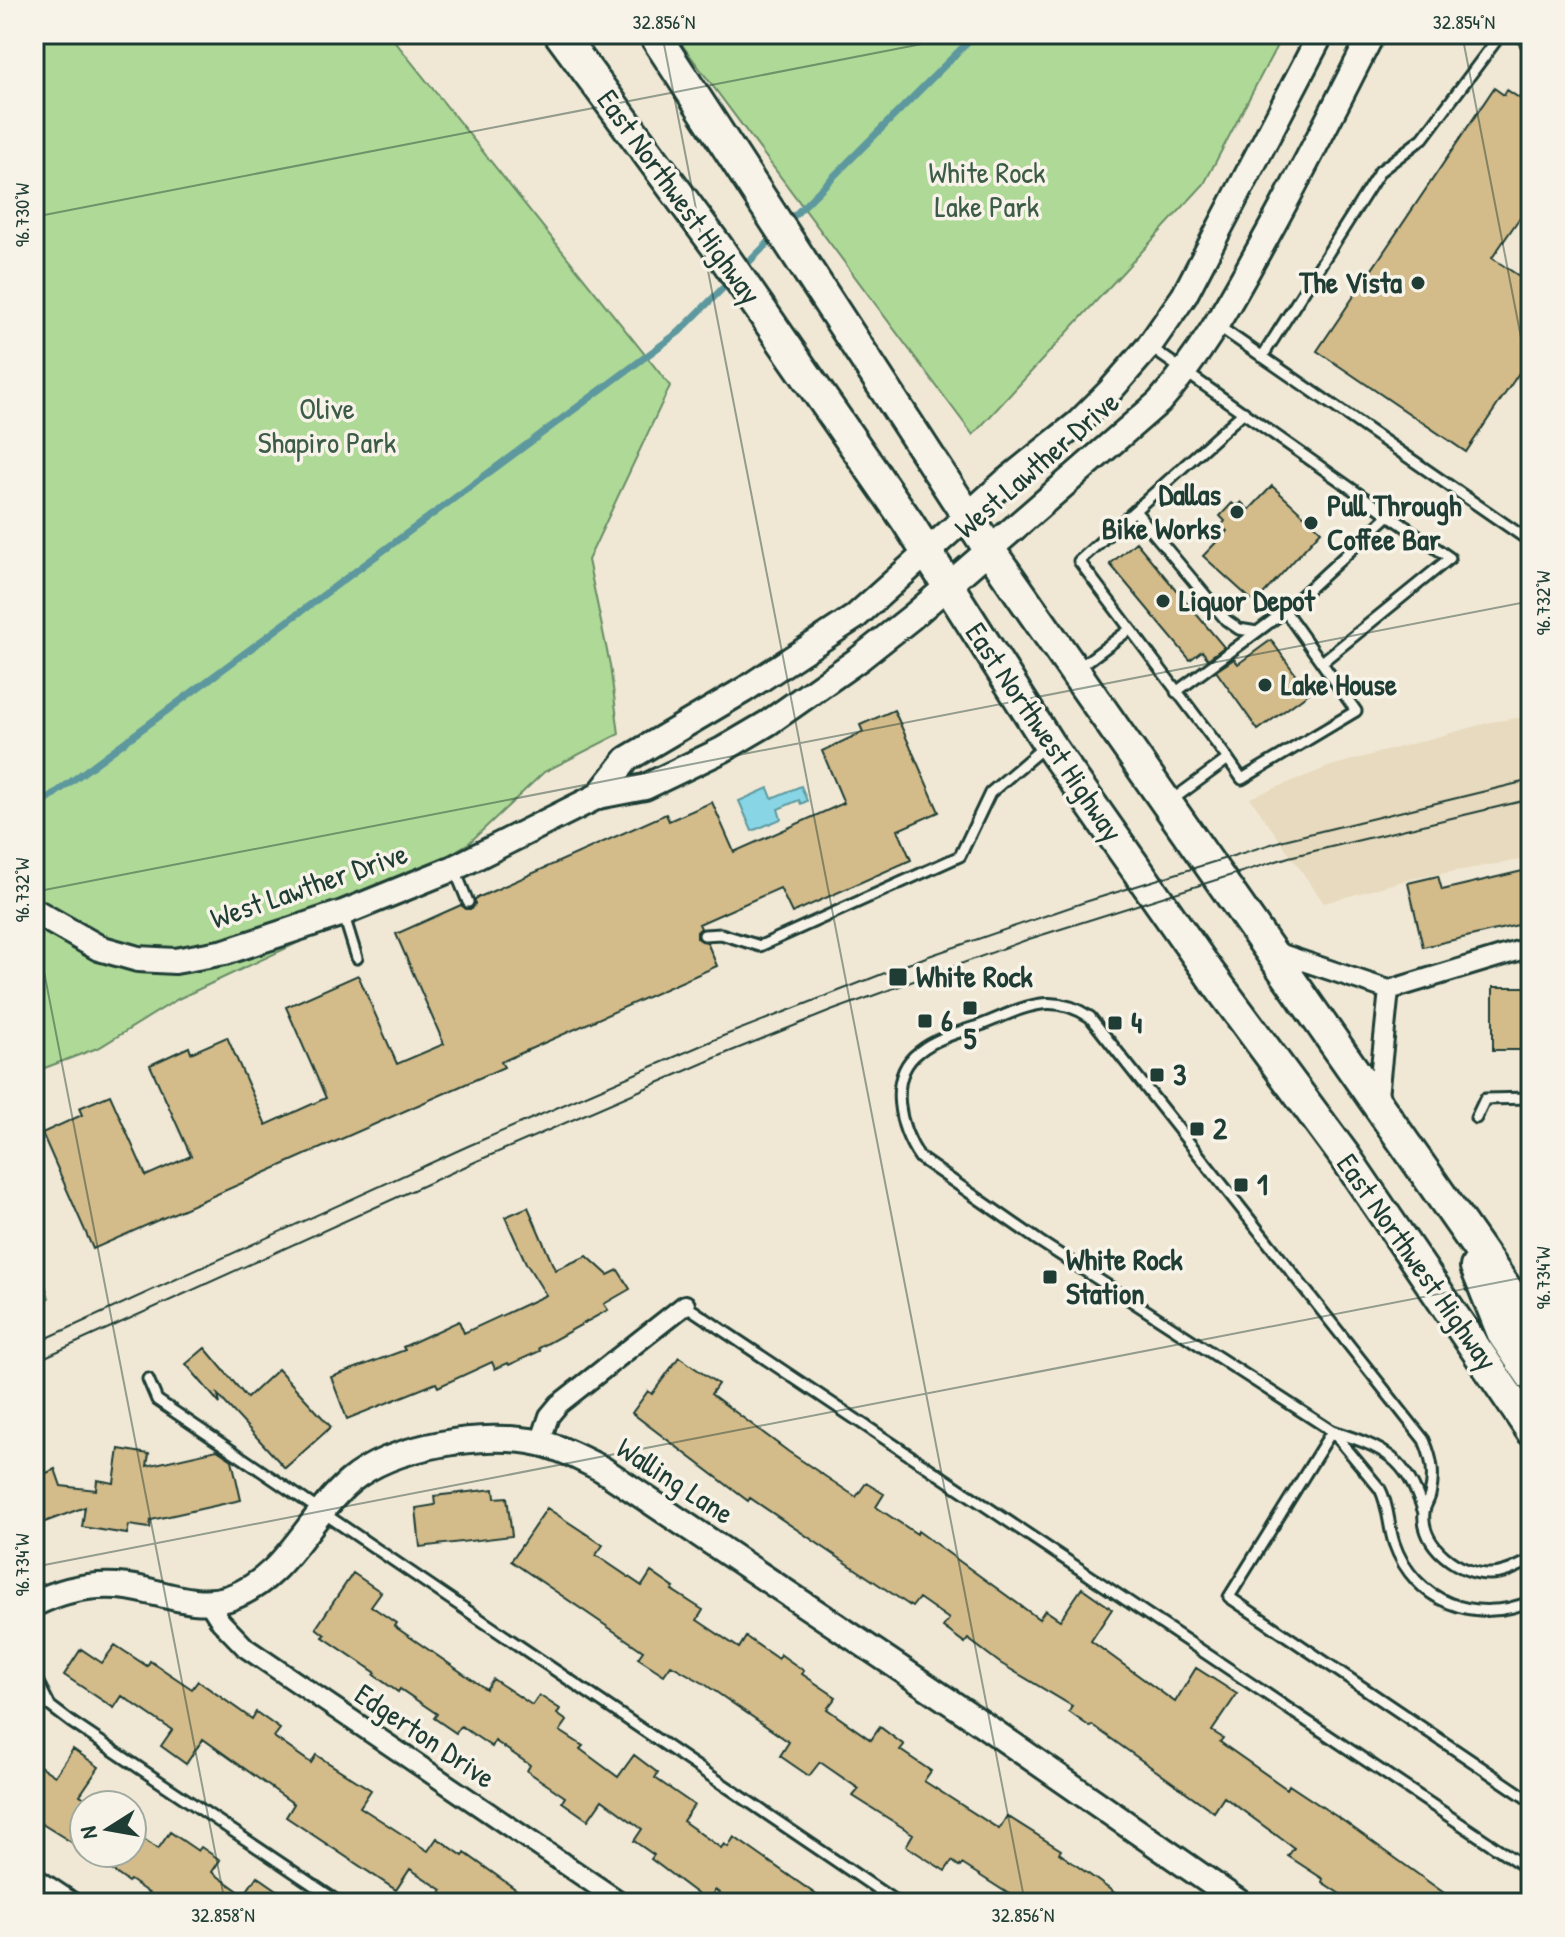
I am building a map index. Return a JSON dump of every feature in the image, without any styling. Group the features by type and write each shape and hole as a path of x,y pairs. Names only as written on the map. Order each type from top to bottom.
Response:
{"main road":[{"name":"East Northwest Highway","path":"560,34 718,248 928,553 1048,743 1210,974 1346,1158 1531,1430"},
{"name":"East Northwest Highway","path":"654,34 989,549 1531,1324"},
{"path":"1455,1219 1503,1334 1531,1375"}],"street":[{"name":"West Lawther Drive","path":"598,796 627,759 702,716 855,617 967,516 1078,423 1149,346 1184,296 1321,34"},
{"name":"West Lawther Drive","path":"34,911 99,948 138,959 175,961 225,952 343,913 454,868 598,796 645,787 722,750 768,723 859,659 947,586 1159,402 1186,372 1217,325 1287,200 1372,34"},
{"path":"1526,34 1531,43"},
{"path":"702,716 722,750"},
{"path":"1267,949 1389,990 1531,947"},
{"path":"1377,1107 1389,990"},
{"path":"540,1443 549,1416 559,1404 685,1305"},
{"name":"Walling Lane","path":"209,1603 232,1597 262,1580 298,1546 321,1513 350,1482 378,1464 442,1444 509,1439 540,1443 563,1450 602,1469 974,1718 1240,1903"},
{"path":"34,1604 98,1585 129,1587 209,1603"},
{"name":"Edgerton Drive","path":"209,1603 221,1622 246,1648 622,1903"},
{"path":"34,1877 73,1903"}],"lane":[{"path":"1262,357 1380,171 1423,138 1501,34"},
{"path":"1217,325 1531,542"},
{"path":"1149,346 1450,558 1322,662"},
{"path":"1244,412 1079,561 1242,779 1356,711 1285,611"},
{"path":"1136,512 1226,620 1239,629 1257,632"},
{"path":"1176,692 1285,611 1389,515"},
{"path":"1074,671 1129,630"},
{"path":"704,935 721,934 760,946 960,856 990,793 1048,743"},
{"path":"1166,804 1228,759"},
{"path":"454,868 468,902"},
{"path":"343,913 357,958"},
{"path":"1424,1513 1433,1484 1433,1461 1424,1440 1101,1027 1077,1009 1053,1002 1039,1003 929,1045 909,1061 900,1086 901,1117 920,1158 1039,1241 1332,1431 1373,1444 1391,1456 1411,1483 1424,1513 1430,1539 1448,1560 1470,1572 1492,1575 1531,1560"},
{"path":"1476,1118 1485,1099 1531,1098"},
{"path":"685,1305 1531,1871"},
{"path":"148,1379 157,1400 898,1903"},
{"path":"1332,1431 1380,1489 1395,1545 1410,1575 1419,1584 1439,1600 1472,1610 1513,1609 1531,1601"},
{"path":"1332,1431 1229,1597 1531,1801"},
{"path":"34,1675 50,1706 71,1722 340,1903"}],"shaded area":[{"path":"1531,716 1531,858 1410,879 1324,903 1250,798 1331,766 1491,722"}],"green space":[{"name":"Olive Shapiro Park","path":"34,34 389,34 670,386 588,560 610,665 619,734 544,772 469,843 295,944 178,999 100,1047 34,1072"},
{"name":"White Rock Lake Park","path":"674,34 1283,34 1204,184 973,435"},
{"path":"34,1247 49,1298 34,1305"}],"water":[{"path":"801,786 807,801 801,804 799,800 778,809 781,819 752,831 739,801 768,788 772,798"}],"building":[{"name":"The Vista","path":"1494,88 1504,95 1507,90 1531,106 1531,218 1523,213 1492,258 1531,284 1531,355 1466,452 1317,351"},
{"path":"1272,486 1321,531 1255,603 1203,556 1227,531 1221,526 1225,521 1220,516 1232,503 1237,507 1241,502 1249,510"},
{"name":"Liquor Depot","path":"1136,542 1224,647 1208,659 1202,651 1190,660 1110,564"},
{"name":"Lake House","path":"1271,640 1309,693 1258,730 1216,671 1234,659 1238,664"},
{"path":"894,710 939,812 898,830 911,860 792,913 780,888 699,924 701,928 697,938 707,942 717,966 501,1062 504,1067 93,1249 42,1133 82,1115 79,1108 110,1095 146,1176 191,1156 150,1065 189,1047 191,1053 227,1037 266,1125 326,1098 286,1007 358,975 397,1064 444,1044 396,934 461,905 472,909 475,899 666,814 669,821 712,802 734,852 844,803 822,751 863,732 860,725"},
{"path":"1531,869 1531,922 1423,947 1408,883 1438,876 1442,890"},
{"path":"1493,987 1531,987 1531,1050 1493,1050"},
{"path":"528,1207 555,1270 587,1256 608,1275 618,1270 630,1289 604,1304 608,1310 539,1348 540,1351 495,1369 492,1362 438,1387 436,1383 347,1419 331,1377 405,1350 403,1347 459,1321 464,1333 546,1295 526,1263 505,1217"},
{"path":"205,1348 247,1398 278,1369 331,1427 285,1468 218,1395 220,1404 186,1364"},
{"path":"679,1357 718,1384 711,1394 789,1452 856,1497 866,1483 884,1494 876,1507 917,1534 918,1531 1039,1619 1045,1610 1060,1620 1082,1588 1112,1609 1091,1641 1175,1702 1196,1668 1237,1694 1212,1731 1223,1738 1220,1742 1287,1789 1289,1785 1345,1822 1458,1903 1356,1903 1343,1896 1288,1856 1294,1848 1224,1797 1214,1812 1069,1712 1072,1706 1000,1663 968,1639 965,1643 943,1627 949,1619 919,1598 912,1607 750,1498 748,1501 632,1413 648,1391 652,1394"},
{"path":"119,1449 149,1454 147,1466 217,1450 232,1460 241,1500 151,1520 150,1528 129,1525 127,1534 82,1527 85,1507 34,1526 34,1479 55,1469 61,1486 96,1490 97,1480 114,1483"},
{"path":"494,1489 495,1498 507,1497 512,1536 420,1547 416,1508 435,1505 434,1496"},
{"path":"547,1508 603,1545 596,1555 642,1586 651,1572 674,1588 672,1590 703,1610 697,1620 739,1648 746,1637 778,1659 780,1654 804,1671 802,1674 836,1697 827,1709 871,1740 880,1727 904,1745 900,1750 931,1771 924,1781 999,1829 1007,1816 1061,1850 1059,1853 1129,1903 1023,1903 962,1864 960,1867 952,1861 945,1871 906,1846 913,1834 853,1796 859,1789 820,1762 809,1776 780,1756 789,1742 703,1683 671,1665 664,1675 638,1658 643,1651 511,1561"},
{"path":"353,1573 381,1592 371,1606 396,1623 394,1626 486,1689 493,1679 532,1705 539,1695 560,1709 557,1714 567,1721 560,1731 583,1746 580,1749 618,1777 634,1755 658,1773 655,1778 694,1805 683,1821 721,1848 724,1844 728,1847 734,1837 828,1903 734,1903 715,1890 708,1902 651,1859 654,1855 634,1841 642,1829 602,1800 588,1820 562,1802 565,1797 527,1771 530,1765 495,1741 492,1747 461,1726 456,1733 434,1718 437,1714 374,1675 376,1673 323,1637 325,1635 316,1628"},
{"path":"115,1645 147,1666 150,1661 192,1689 198,1681 252,1719 256,1712 280,1729 274,1737 311,1763 316,1755 371,1790 360,1807 428,1851 437,1838 463,1856 465,1853 535,1903 433,1903 442,1890 410,1869 396,1890 286,1817 294,1804 203,1739 186,1764 161,1746 172,1730 122,1696 114,1708 64,1675 81,1649 102,1663"},
{"path":"73,1749 99,1767 84,1789 68,1789 68,1840 34,1819 34,1762 55,1776"},
{"path":"170,1832 198,1851 201,1847 220,1860 212,1872 244,1895 257,1876 296,1903 163,1903 130,1880 128,1882 110,1869 148,1869 148,1842 158,1849"}],"waterway":[{"path":"786,224 976,34"},
{"path":"741,270 775,236"},
{"path":"34,809 679,332 732,279"}],"tram line":[{"path":"34,1344 468,1146 723,1036 926,957 1085,902 1284,840 1531,780"},
{"path":"34,1362 475,1162 831,1011 1029,939 1289,857 1531,799"}],"place":[{"name":"The Vista","path":"1418,283"},
{"name":"Dallas Bike Works","path":"1237,512"},
{"name":"Pull Through Coffee Bar","path":"1311,523"},
{"name":"Liquor Depot","path":"1163,601"},
{"name":"Lake House","path":"1265,685"},
{"name":"White Rock","path":"898,977"},
{"name":"5","path":"970,1008"},
{"name":"6","path":"925,1021"},
{"name":"4","path":"1115,1023"},
{"name":"3","path":"1157,1075"},
{"name":"2","path":"1197,1129"},
{"name":"1","path":"1241,1185"},
{"name":"White Rock Station","path":"1050,1277"}]}
